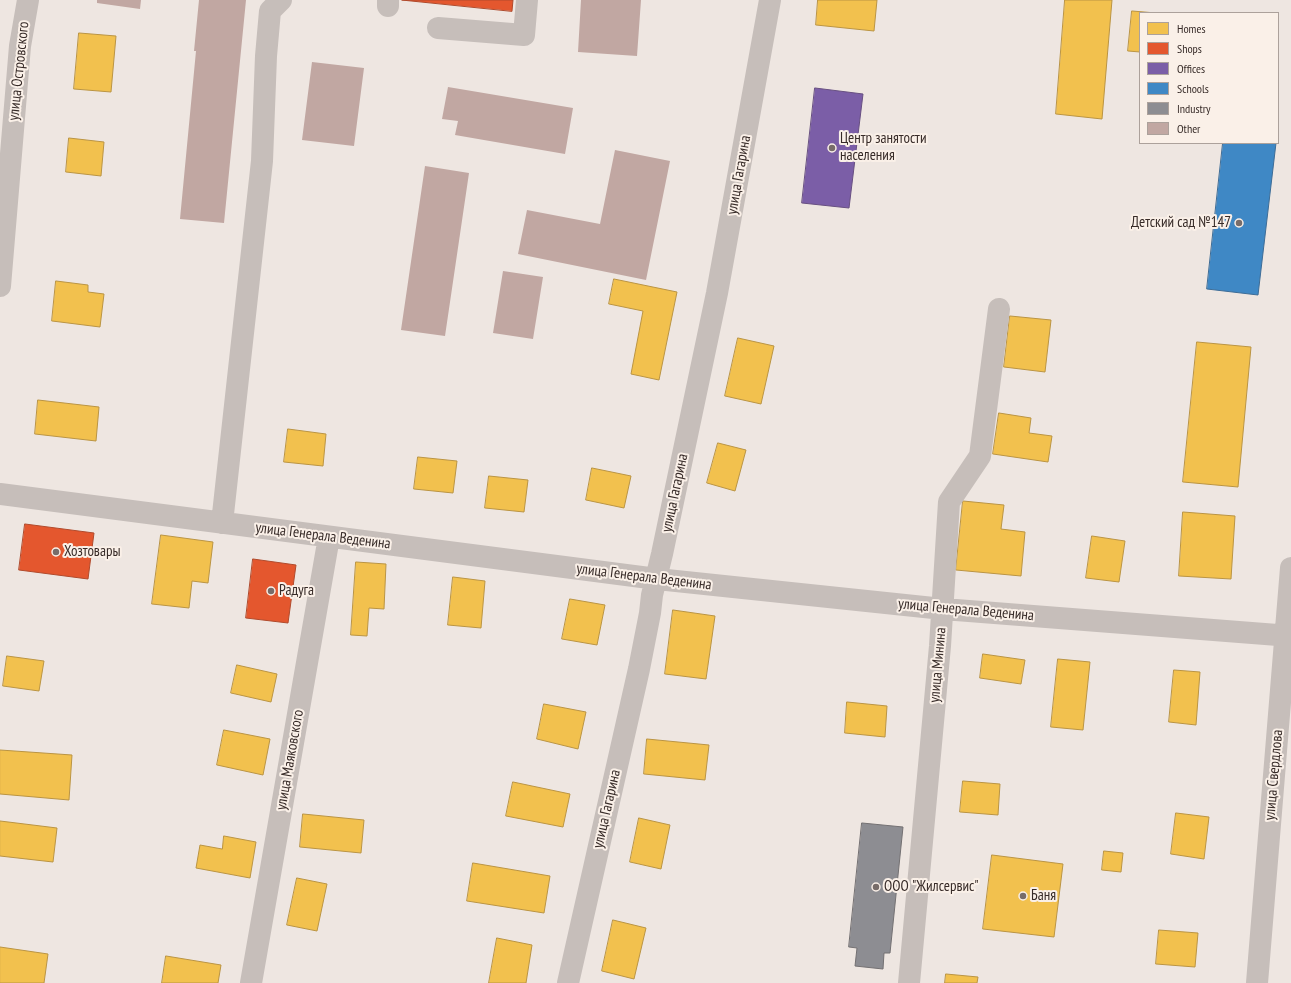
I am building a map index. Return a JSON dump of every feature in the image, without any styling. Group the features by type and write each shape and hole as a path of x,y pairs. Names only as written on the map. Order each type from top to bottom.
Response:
{"street":[{"name":"улица Островского","path":"0,286 20,46 28,0"},
{"path":"222,523 262,161 266,56 270,12 281,0"},
{"path":"438,28 524,35 527,0"},
{"name":"улица Гагарина","path":"568,983 639,669 652,595 657,579 717,293 770,0"},
{"name":"улица Минина","path":"909,983 943,609 949,502 980,456 998,309"},
{"name":"улица Генерала Веденина","path":"0,494 657,579 943,609 1288,636"},
{"name":"улица Маяковского","path":"251,983 329,537"},
{"name":"улица Свердлова","path":"1257,983 1288,636 1291,568"}],"building: Homes":[{"path":"818,0 877,0 874,31 816,25"},
{"path":"1065,0 1112,0 1102,119 1056,114"},
{"path":"1132,11 1144,12 1139,12 1139,52 1128,51"},
{"path":"79,33 116,36 111,92 74,89"},
{"path":"69,138 104,142 101,176 66,172"},
{"path":"614,279 677,292 659,380 631,374 643,311 609,304"},
{"path":"56,281 88,285 88,292 104,294 100,327 52,321"},
{"path":"1010,316 1051,320 1045,372 1004,367"},
{"path":"738,338 774,346 761,404 725,396"},
{"path":"1197,342 1251,347 1238,487 1183,482"},
{"path":"38,400 99,407 96,441 35,434"},
{"path":"999,413 1031,418 1029,433 1052,436 1048,462 993,454"},
{"path":"288,429 326,434 323,466 284,462"},
{"path":"718,443 746,450 735,491 707,483"},
{"path":"418,457 457,461 453,493 414,489"},
{"path":"592,468 631,476 624,508 586,500"},
{"path":"489,476 528,480 524,512 485,508"},
{"path":"963,501 1004,505 1001,529 1025,532 1021,576 956,570"},
{"path":"1183,512 1235,516 1231,579 1179,576"},
{"path":"161,535 213,542 208,583 192,581 189,608 152,604"},
{"path":"1092,536 1125,541 1119,582 1086,578"},
{"path":"356,562 386,564 384,609 369,608 367,636 351,635"},
{"path":"453,577 485,581 481,628 448,625"},
{"path":"570,599 605,605 597,645 562,639"},
{"path":"673,610 715,616 706,679 665,674"},
{"path":"983,654 1025,660 1021,684 980,678"},
{"path":"7,656 44,661 39,691 3,686"},
{"path":"1058,659 1090,662 1083,730 1051,727"},
{"path":"237,665 277,674 271,702 231,693"},
{"path":"1174,670 1200,672 1196,725 1169,722"},
{"path":"847,702 887,706 885,737 845,733"},
{"path":"544,704 586,712 578,749 537,739"},
{"path":"224,730 270,739 263,775 217,765"},
{"path":"647,739 709,745 705,780 644,774"},
{"path":"0,750 72,755 69,800 0,794"},
{"path":"963,781 1000,784 998,815 960,812"},
{"path":"513,782 570,794 563,827 506,816"},
{"path":"1176,813 1209,817 1204,859 1171,854"},
{"path":"303,814 364,820 361,853 300,847"},
{"path":"639,818 670,825 661,869 630,862"},
{"path":"0,821 57,828 53,862 0,856"},
{"path":"224,836 256,842 250,878 196,868 200,845 222,849"},
{"path":"1104,851 1123,853 1121,872 1102,870"},
{"name":"Баня","path":"992,855 1063,864 1054,937 983,929"},
{"path":"473,863 550,876 544,913 467,901"},
{"path":"297,878 327,884 317,931 287,925"},
{"path":"613,920 646,928 634,979 602,971"},
{"path":"1159,930 1198,933 1195,967 1156,964"},
{"path":"497,938 532,945 526,983 489,983"},
{"path":"0,947 48,954 44,983 0,983"},
{"path":"166,956 221,965 218,983 162,983"},
{"path":"946,974 978,977 977,983 945,983"}],"building: Shops":[{"path":"402,0 513,0 512,11"},
{"name":"Хозтовары","path":"25,524 94,533 88,579 19,570"},
{"name":"Радуга","path":"253,559 296,565 288,623 246,618"}],"building: Offices":[{"name":"Центр занятости населения","path":"815,88 863,94 849,208 802,203"}],"building: Schools":[{"name":"Детский сад №147","path":"1223,144 1276,144 1258,295 1207,289"}],"building: Industry":[{"name":"ООО \"Жилсервис\"","path":"862,823 903,827 890,953 884,953 883,969 855,966 857,948 849,947"}],"building: Other":[{"path":"97,0 141,0 140,9 97,3"},
{"path":"199,0 246,0 224,223 180,219 196,51 194,51"},
{"path":"581,0 641,0 637,56 578,52"},
{"path":"312,62 364,68 354,146 302,140"},
{"path":"448,87 573,108 565,154 455,135 458,121 442,119"},
{"path":"615,150 670,161 646,280 518,254 527,210 600,224"},
{"path":"425,166 469,173 445,336 401,330"},
{"path":"503,271 543,277 533,339 493,333"}],"place":[{"name":"Центр занятости населения","path":"832,148"},
{"name":"Детский сад №147","path":"1239,223"},
{"name":"Хозтовары","path":"56,552"},
{"name":"Радуга","path":"271,591"},
{"name":"ООО \"Жилсервис\"","path":"876,887"},
{"name":"Баня","path":"1023,896"}]}
